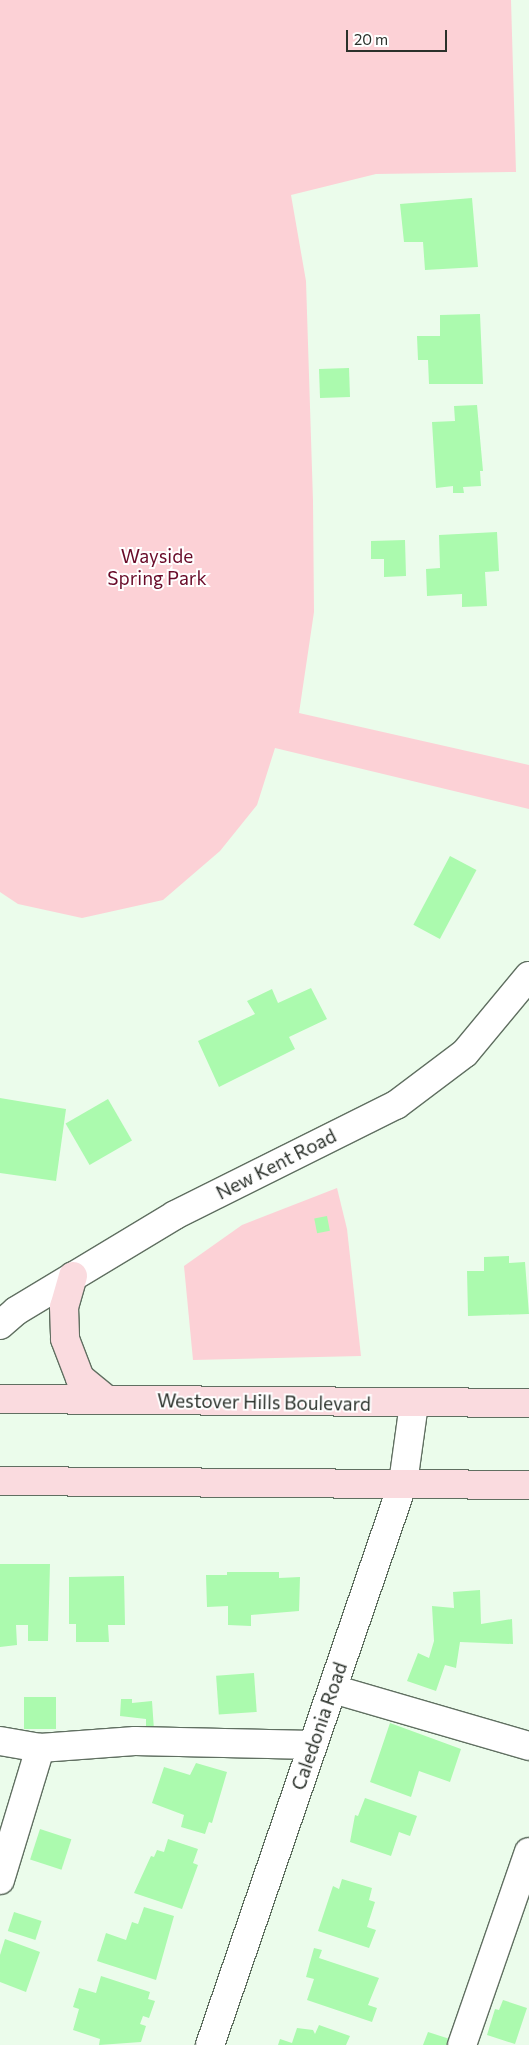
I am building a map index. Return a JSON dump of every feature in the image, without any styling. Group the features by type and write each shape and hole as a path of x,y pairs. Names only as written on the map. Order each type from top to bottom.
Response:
{"main road":[{"path":"74,1276 64,1307 66,1339 80,1378 107,1400"},
{"name":"Westover Hills Boulevard","path":"0,1399 414,1404 529,1403"},
{"path":"0,1481 529,1485"}],"street":[{"name":"New Kent Road","path":"0,1324 16,1311 175,1215 396,1105 465,1053 527,983"},
{"name":"Caledonia Road","path":"210,2045 403,1483 414,1404"},
{"path":"333,1688 529,1746"},
{"path":"0,1741 40,1748 135,1741 313,1745"},
{"path":"0,1880 40,1748"},
{"path":"462,2045 529,1852"}],"green space":[{"name":"Wayside Spring Park","path":"0,0 511,0 516,172 376,174 291,195 306,281 313,501 314,612 299,713 529,765 529,809 275,748 257,805 220,851 163,900 82,918 18,904 0,892"},
{"path":"337,1188 347,1229 361,1356 193,1360 184,1266 242,1225"}],"building":[{"path":"472,198 478,267 425,270 423,242 404,242 400,204"},
{"path":"480,314 483,384 429,384 428,360 418,360 417,336 440,336 440,315"},
{"path":"349,368 350,397 320,398 319,369"},
{"path":"477,405 483,471 480,471 481,486 463,487 464,493 453,493 453,486 436,488 432,422 455,421 454,406"},
{"path":"497,532 499,571 485,572 487,606 462,607 462,594 427,596 426,569 440,568 439,535"},
{"path":"405,540 406,576 384,577 384,559 371,559 371,541"},
{"path":"450,856 476,870 440,939 413,925"},
{"path":"311,988 327,1019 289,1037 295,1049 219,1087 198,1041 255,1014 247,1001 272,989 278,1003"},
{"path":"0,1098 66,1109 56,1181 0,1173"},
{"path":"108,1099 132,1141 90,1165 66,1124"},
{"path":"327,1216 330,1231 317,1233 314,1218"},
{"path":"509,1256 509,1263 525,1262 529,1314 468,1316 467,1271 484,1271 484,1257"},
{"path":"0,1564 50,1564 48,1641 28,1641 28,1625 16,1625 17,1645 0,1647"},
{"path":"227,1572 279,1572 279,1578 300,1577 299,1611 251,1615 251,1626 228,1625 228,1606 207,1607 206,1575 227,1575"},
{"path":"124,1576 125,1625 108,1625 109,1642 76,1642 76,1624 69,1624 69,1577"},
{"path":"480,1590 481,1624 512,1619 513,1644 460,1642 456,1668 445,1665 436,1691 407,1681 418,1653 429,1658 434,1641 432,1606 454,1608 453,1592"},
{"path":"254,1673 257,1712 219,1715 216,1676"},
{"path":"24,1697 56,1697 56,1729 24,1729"},
{"path":"121,1699 132,1699 132,1703 152,1701 154,1730 146,1730 146,1719 120,1716"},
{"path":"390,1723 461,1749 450,1782 419,1771 411,1797 370,1782"},
{"path":"196,1763 227,1772 212,1823 209,1822 205,1834 181,1827 184,1815 152,1803 164,1767 190,1775"},
{"path":"365,1798 417,1816 410,1836 399,1832 391,1856 350,1842 355,1815 358,1816"},
{"path":"40,1829 71,1839 61,1870 30,1859"},
{"path":"168,1839 198,1849 193,1863 198,1865 182,1909 134,1893 151,1856 154,1857 157,1850 164,1852"},
{"path":"342,1879 372,1888 369,1900 375,1902 367,1927 376,1930 369,1948 318,1931 333,1886 339,1889"},
{"path":"144,1907 174,1916 156,1980 97,1961 106,1933 126,1940 132,1922 138,1924"},
{"path":"14,1912 42,1921 35,1940 8,1931"},
{"path":"5,1939 40,1952 26,1992 0,1982 0,1955"},
{"path":"314,1948 322,1950 319,1958 379,1978 368,2005 377,2008 372,2022 307,2000 314,1979 306,1977"},
{"path":"101,1976 150,1992 148,1999 155,2001 149,2018 143,2016 140,2024 146,2026 141,2042 99,2045 100,2039 73,2030 79,2009 73,2007 79,1988 96,1993"},
{"path":"503,2000 527,2008 515,2044 487,2035 495,2009 499,2010"},
{"path":"319,2025 350,2036 346,2045 278,2045 280,2039 292,2043 297,2028 313,2030 315,2034"},
{"path":"428,2032 456,2041 454,2045 423,2045"}]}
